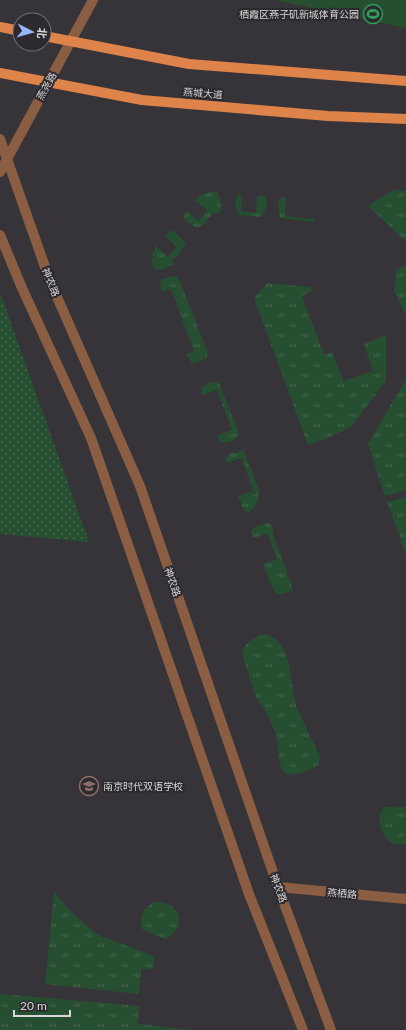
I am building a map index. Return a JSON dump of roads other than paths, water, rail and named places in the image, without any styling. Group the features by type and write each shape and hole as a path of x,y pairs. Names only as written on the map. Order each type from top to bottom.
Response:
{"main road":[{"path":"0,27 12,29"},
{"path":"52,38 189,64 406,81"},
{"name":"燕城大道","path":"0,73 142,100 328,116 406,119"}],"street":[{"name":"燕尧路","path":"0,172 93,0"},
{"name":"神农路","path":"0,139 50,281 140,486 278,887 331,1030"},
{"path":"0,235 22,288 91,438 249,894 303,1030"},
{"name":"燕栖路","path":"278,887 406,899"}],"place":[{"name":"栖霞区燕子矶新城体育公园","path":"373,14"},
{"name":"南京时代双语学校","path":"89,786"}]}
